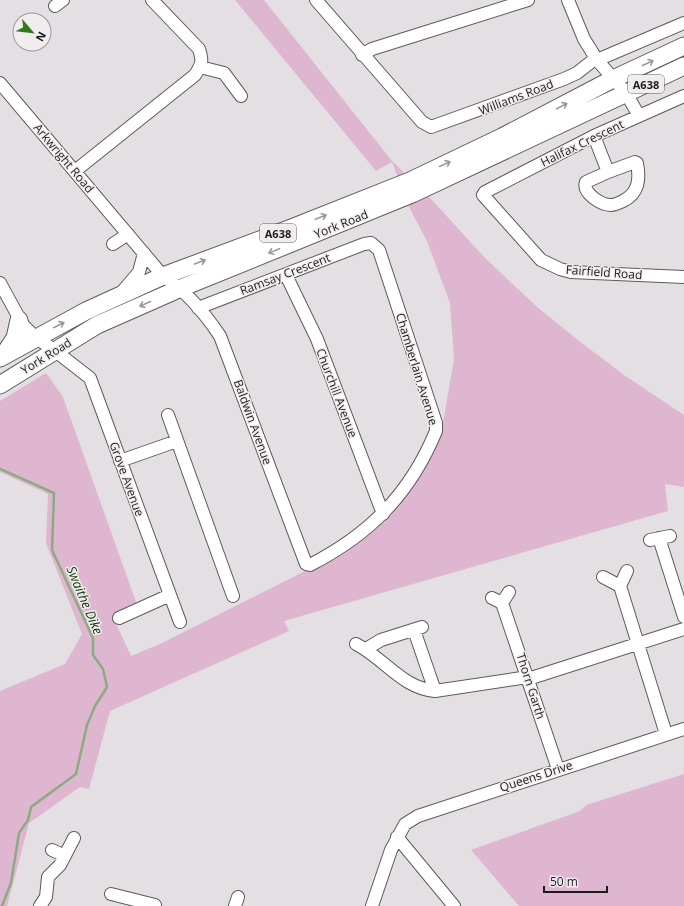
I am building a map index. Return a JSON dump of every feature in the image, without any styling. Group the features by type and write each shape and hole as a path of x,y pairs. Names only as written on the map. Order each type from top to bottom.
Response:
{"highway":[{"name":"York Road","path":"415,186 613,79 684,46"},
{"name":"York Road","path":"0,385 54,350 97,325 626,93 684,66"},
{"name":"York Road","path":"2,356 35,337 163,276 396,194"},
{"path":"2,356 15,338 19,320"}],"street":[{"path":"75,171 195,75 200,67 203,59 199,49 152,0"},
{"path":"316,0 362,55 372,49 528,0"},
{"path":"568,0 584,39 596,59 626,93 639,116"},
{"name":"Williams Road","path":"362,55 422,122 432,127 564,79 577,73 596,59 684,23"},
{"path":"200,67 224,73 241,96"},
{"name":"Arkwright Road","path":"0,83 163,276 181,288"},
{"name":"Halifax Crescent","path":"483,195 485,192 594,136 684,96"},
{"path":"594,136 608,172"},
{"name":"Fairfield Road","path":"483,195 541,260 560,269 571,272 684,277"},
{"path":"113,244 128,234"},
{"name":"Ramsay Crescent","path":"198,308 364,244 371,244"},
{"name":"Chamberlain Avenue","path":"308,565 335,552 355,538 383,514 410,479 436,431 436,423 379,250 371,244"},
{"path":"119,296 139,272 144,253"},
{"name":"Churchill Avenue","path":"286,275 317,339 383,514"},
{"name":"Grove Avenue","path":"0,283 19,320 35,337 90,378 180,622"},
{"name":"Baldwin Avenue","path":"181,288 220,336 308,565"},
{"path":"168,415 233,596"},
{"path":"120,461 177,441"},
{"path":"660,538 684,617"},
{"path":"627,571 620,586 666,734"},
{"path":"603,577 620,586"},
{"name":"Thorn Garth","path":"509,592 497,601 528,678 558,769"},
{"path":"119,618 170,595"},
{"path":"435,691 418,629 361,646 376,656 410,684 426,690 435,691 528,678 684,629"},
{"name":"Queens Drive","path":"372,906 391,850 397,837 405,824 418,816 684,729"},
{"path":"397,837 454,906"},
{"path":"40,906 46,898 47,880 60,865 74,838"},
{"path":"52,850 64,855"},
{"path":"111,894 133,903 155,905"}],"shaded area":[{"path":"235,0 264,0 392,161 433,201 485,258 536,306 624,375 684,415 684,487 665,484 668,511 284,621 289,631 110,711 89,789 80,787 29,823 7,906 0,906 0,691 65,664 82,634 46,543 48,494 0,472 0,401 46,373 63,397 137,605 113,617 131,656 160,644 309,569 383,514 436,431 443,423 454,359 450,303 427,241 411,211 392,162 376,171"},
{"path":"684,774 684,906 519,906 471,850 580,811 586,805"}],"waterway":[{"name":"Swaithe Dike","path":"0,469 54,493 52,550 93,638 93,655 103,669 107,687 95,706 87,725 76,774 31,807 28,820 19,833 11,883 2,906"}]}
